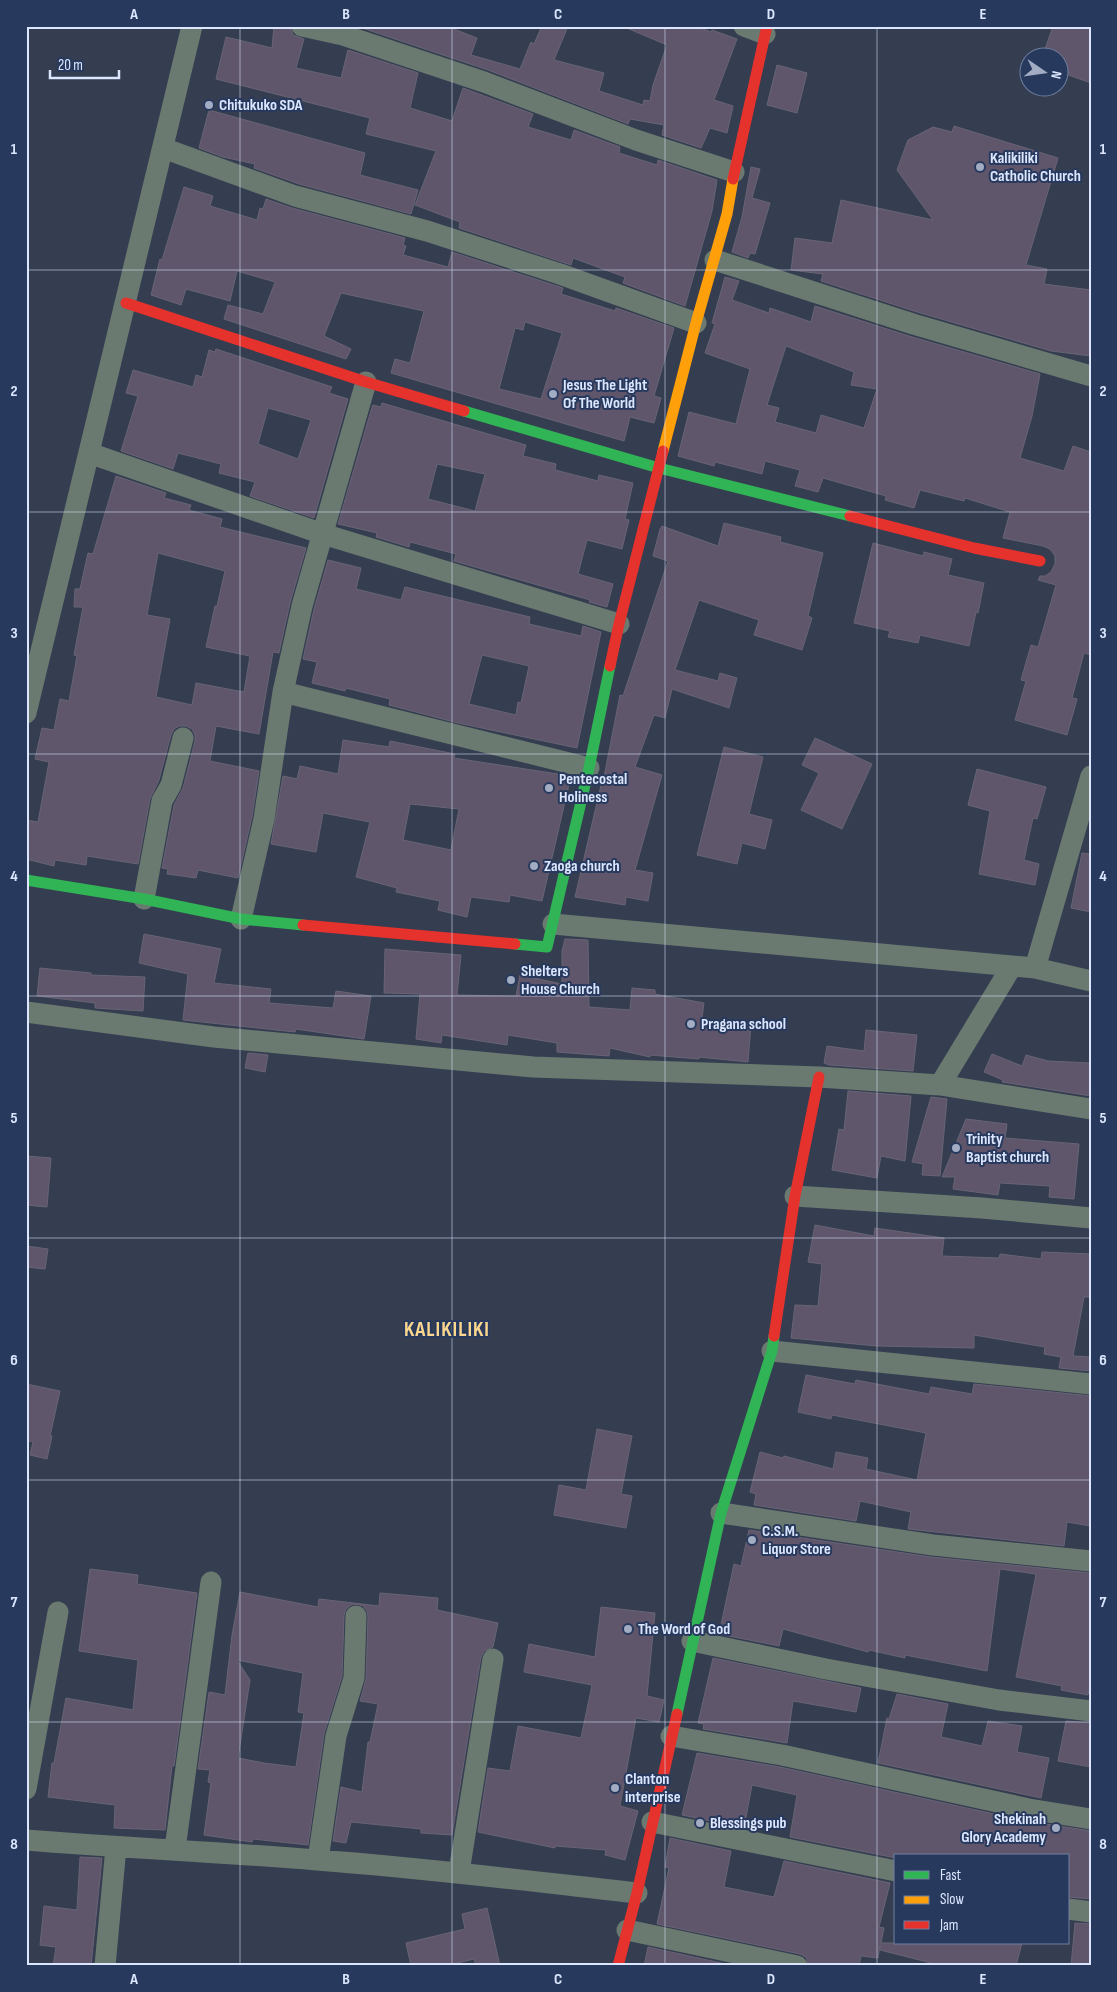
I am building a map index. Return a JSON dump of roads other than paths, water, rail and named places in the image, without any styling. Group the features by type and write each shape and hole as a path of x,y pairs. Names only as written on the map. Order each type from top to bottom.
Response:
{"street":[{"path":"26,713 192,26"},
{"path":"302,26 352,38 484,82 636,140 734,172"},
{"path":"26,880 144,899 241,919 547,948 589,768 619,624 696,323 727,214 734,172 766,30 744,26"},
{"path":"163,148 295,196 427,231 560,274 696,323"},
{"path":"714,260 913,324 1091,376"},
{"path":"126,303 366,382 660,468 974,548 1040,561"},
{"path":"241,919 264,819 282,692 302,606 366,382"},
{"path":"89,453 323,534 619,624"},
{"path":"282,692 589,768"},
{"path":"144,899 162,802 171,785 183,738"},
{"path":"1035,968 1091,776"},
{"path":"553,924 1035,968 1091,981"},
{"path":"940,1085 1012,966"},
{"path":"26,1012 214,1037 533,1067 819,1077 940,1085 1091,1109"},
{"path":"618,1966 637,1893 670,1736 721,1513 772,1350 794,1196 819,1077"},
{"path":"794,1196 982,1208 1091,1218"},
{"path":"772,1350 1091,1384"},
{"path":"721,1513 932,1545 1091,1561"},
{"path":"175,1849 211,1582"},
{"path":"26,1789 58,1612"},
{"path":"318,1860 336,1736 354,1678 356,1616"},
{"path":"692,1641 826,1669 999,1700 1091,1711"},
{"path":"458,1872 493,1659"},
{"path":"670,1736 782,1755 1029,1809 1091,1819"},
{"path":"652,1822 894,1871"},
{"path":"26,1840 116,1847 175,1849 458,1872 637,1893"},
{"path":"105,1966 116,1847"},
{"path":"1070,1909 1091,1912"},
{"path":"628,1930 797,1966"}],"place":[{"name":"Chitukuko SDA","path":"209,105"},
{"name":"Kalikiliki Catholic Church","path":"980,167"},
{"name":"Jesus The Light Of The World","path":"553,394"},
{"name":"Pentecostal Holiness","path":"549,788"},
{"name":"Zaoga church","path":"534,866"},
{"name":"Shelters House Church","path":"511,980"},
{"name":"Pragana school","path":"691,1024"},
{"name":"Trinity Baptist church","path":"956,1148"},
{"name":"C.S.M. Liquor Store","path":"752,1540"},
{"name":"The Word of God","path":"628,1629"},
{"name":"Clanton interprise","path":"615,1788"},
{"name":"Blessings pub","path":"700,1823"},
{"name":"Shekinah Glory Academy","path":"1056,1828"}],"district":[{"name":"KALIKILIKI","path":"447,1329"}]}
